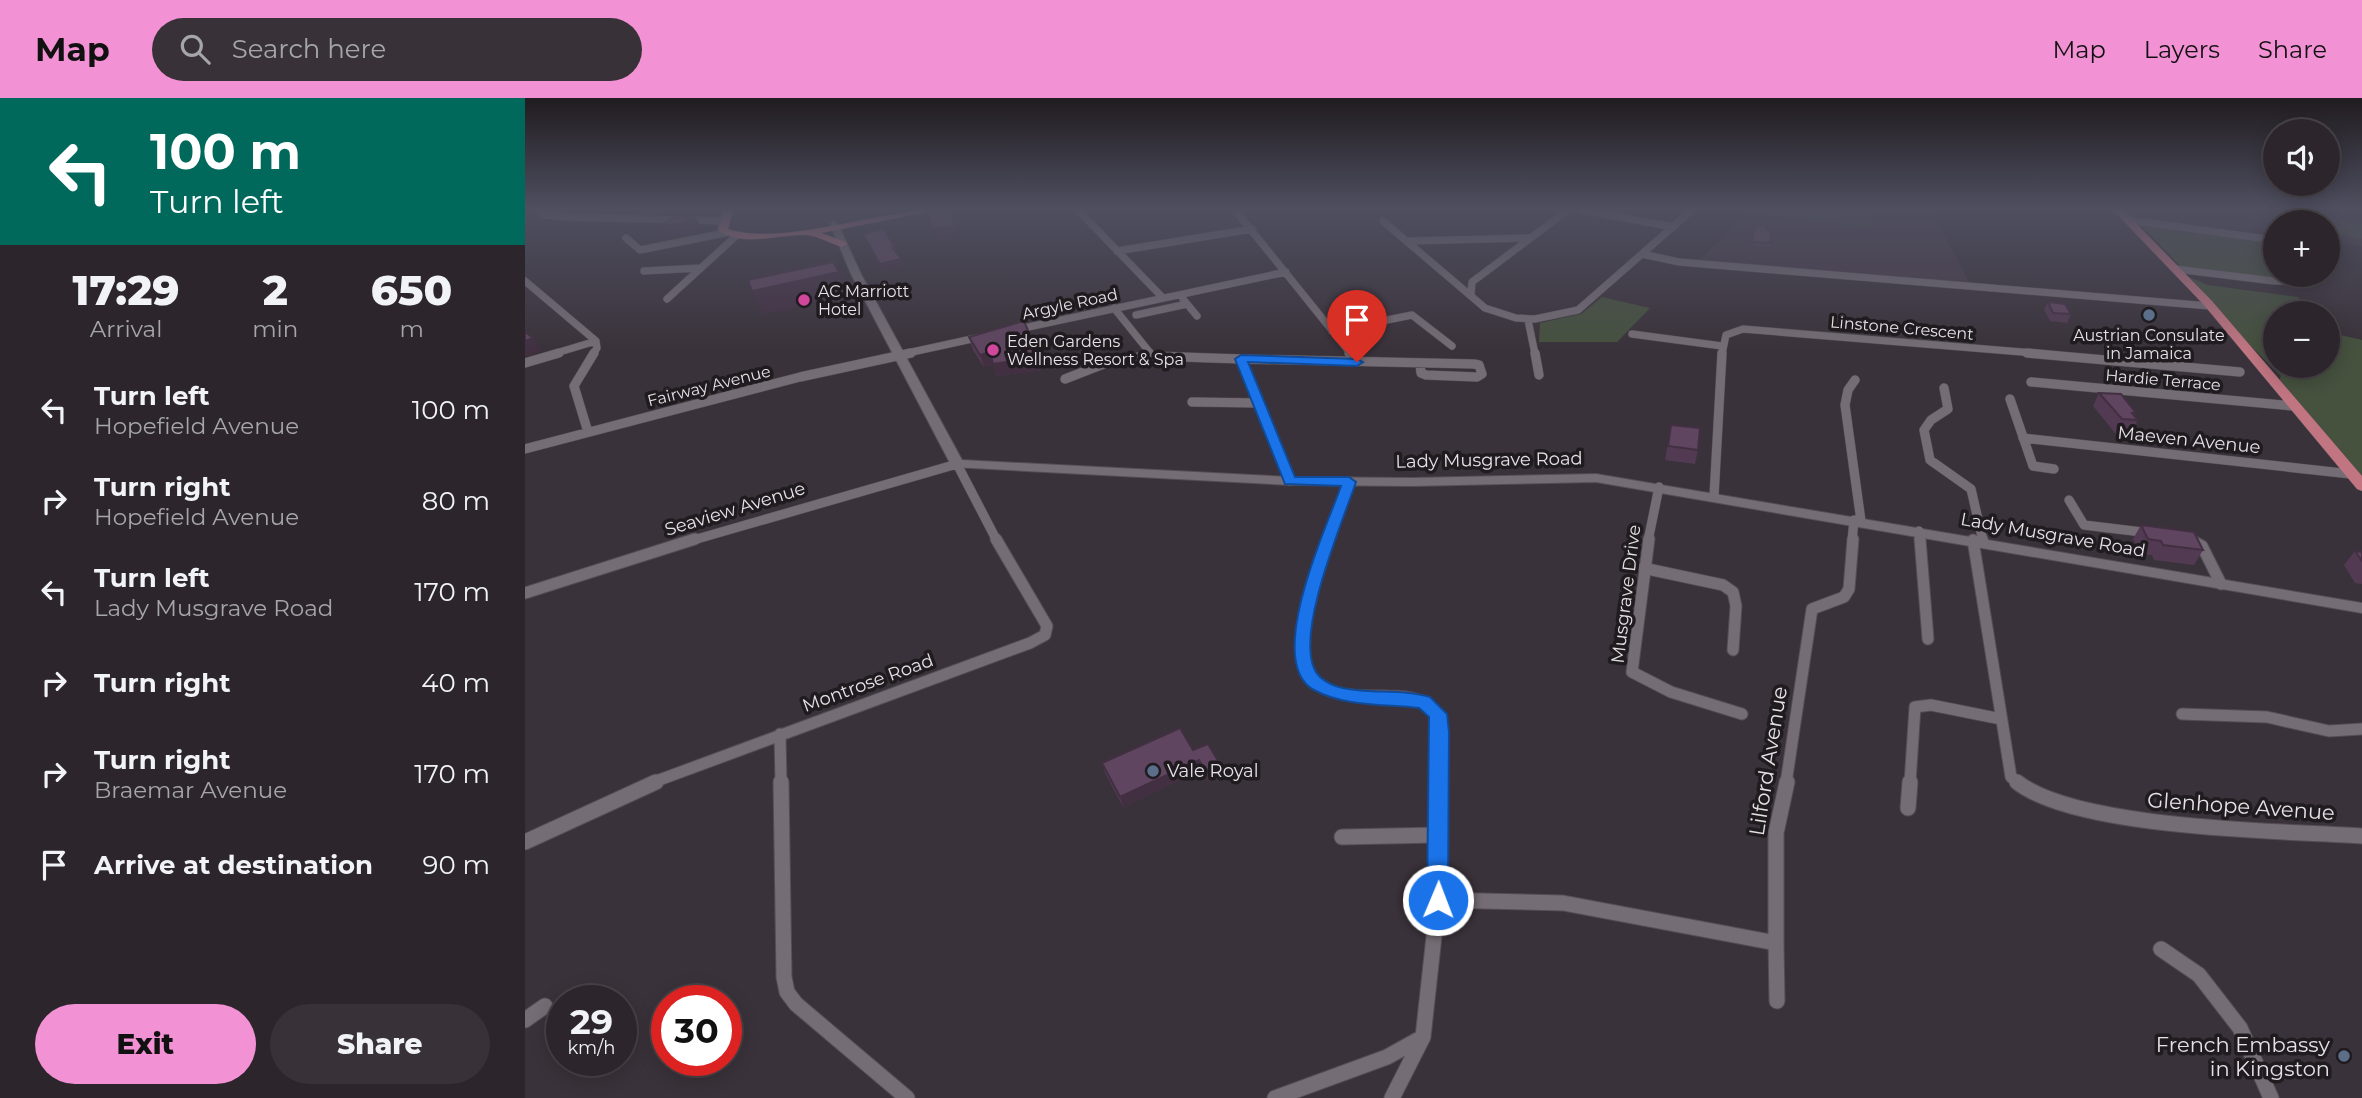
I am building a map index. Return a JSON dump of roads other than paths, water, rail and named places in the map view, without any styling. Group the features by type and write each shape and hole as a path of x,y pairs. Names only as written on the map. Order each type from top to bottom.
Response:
{"main road":[{"path":"850,257 957,464"},
{"path":"2164,257 2210,306 2362,486"},
{"name":"Lady Musgrave Road","path":"957,464 1290,481 1595,478 1857,520 2362,608"}],"street":[{"path":"667,299 700,268 707,257"},
{"path":"1123,257 1163,298"},
{"path":"1274,257 1357,362"},
{"path":"1425,257 1485,308 1528,320 1553,318 1584,306 1639,257"},
{"path":"1471,294 1472,282 1506,257"},
{"path":"1656,257 1688,263 2210,306"},
{"path":"644,271 700,268"},
{"path":"2176,269 2263,280"},
{"name":"Argyle Road","path":"1007,331 1286,272"},
{"path":"525,281 596,341 597,348 573,386 588,432"},
{"path":"1179,294 1198,316"},
{"path":"1136,314 1187,304"},
{"path":"1114,308 1150,355"},
{"path":"1332,331 1412,315 1452,346"},
{"path":"1528,320 1539,375"},
{"name":"Linstone Crescent","path":"1722,346 1726,334 1743,330 2240,372"},
{"path":"901,354 994,334"},
{"path":"1632,334 1722,346 1714,496"},
{"path":"525,363 596,341"},
{"name":"Fairway Avenue","path":"525,449 901,354"},
{"path":"1065,379 1106,363 1150,355 1479,365 1482,374 1477,377 1426,375 1421,373 1420,364"},
{"path":"1241,359 1290,481"},
{"path":"1855,380 1848,390 1845,405 1857,520"},
{"name":"Hardie Terrace","path":"2031,382 2293,406"},
{"path":"1908,808 1915,707 1931,705 2001,719 1971,489 1930,460 1924,430 1931,420 1948,409 1944,387"},
{"path":"2010,399 2033,466 2054,469"},
{"path":"1192,402 1259,403"},
{"name":"Maeven Avenue","path":"2023,438 2351,474"},
{"name":"Seaview Avenue","path":"525,593 797,507 957,464"},
{"name":"Montrose Road","path":"525,842 641,787 1030,643 1045,635 1047,626 1007,561 957,464"},
{"path":"1349,482 1304,614 1302,657 1307,674 1338,694 1424,702 1438,714 1440,732 1438,900 1423,1037 1392,1098"},
{"name":"Musgrave Drive","path":"1659,488 1643,568 1632,672 1660,688 1742,714"},
{"path":"2069,500 2084,525 2159,534"},
{"name":"Lilford Avenue","path":"1776,943 1776,833 1793,750 1812,609 1843,597 1849,589 1857,520"},
{"path":"1919,531 1928,639"},
{"path":"2172,536 2191,538 2200,543 2221,584"},
{"path":"1643,568 1723,584 1733,592 1736,606 1733,650"},
{"path":"2182,714 2267,717 2329,731 2362,729"},
{"name":"Glenhope Avenue","path":"2001,719 2011,777 2016,786 2029,794 2117,817 2362,836"},
{"path":"780,734 784,977 787,992 796,1004 907,1098"},
{"path":"1342,837 1439,835"},
{"path":"1438,900 1563,903 1776,943 1777,1001"},
{"path":"2161,948 2199,975 2240,1028 2271,1098"},
{"path":"525,1020 545,1006"},
{"path":"1275,1098 1387,1057 1423,1037"}],"place":[{"name":"AC Marriott Hotel","path":"804,300"},
{"name":"Austrian Consulate in Jamaica","path":"2149,315"},
{"name":"Eden Gardens Wellness Resort & Spa","path":"993,350"},
{"name":"Vale Royal","path":"1153,771"},
{"name":"French Embassy in Kingston","path":"2344,1056"}]}
